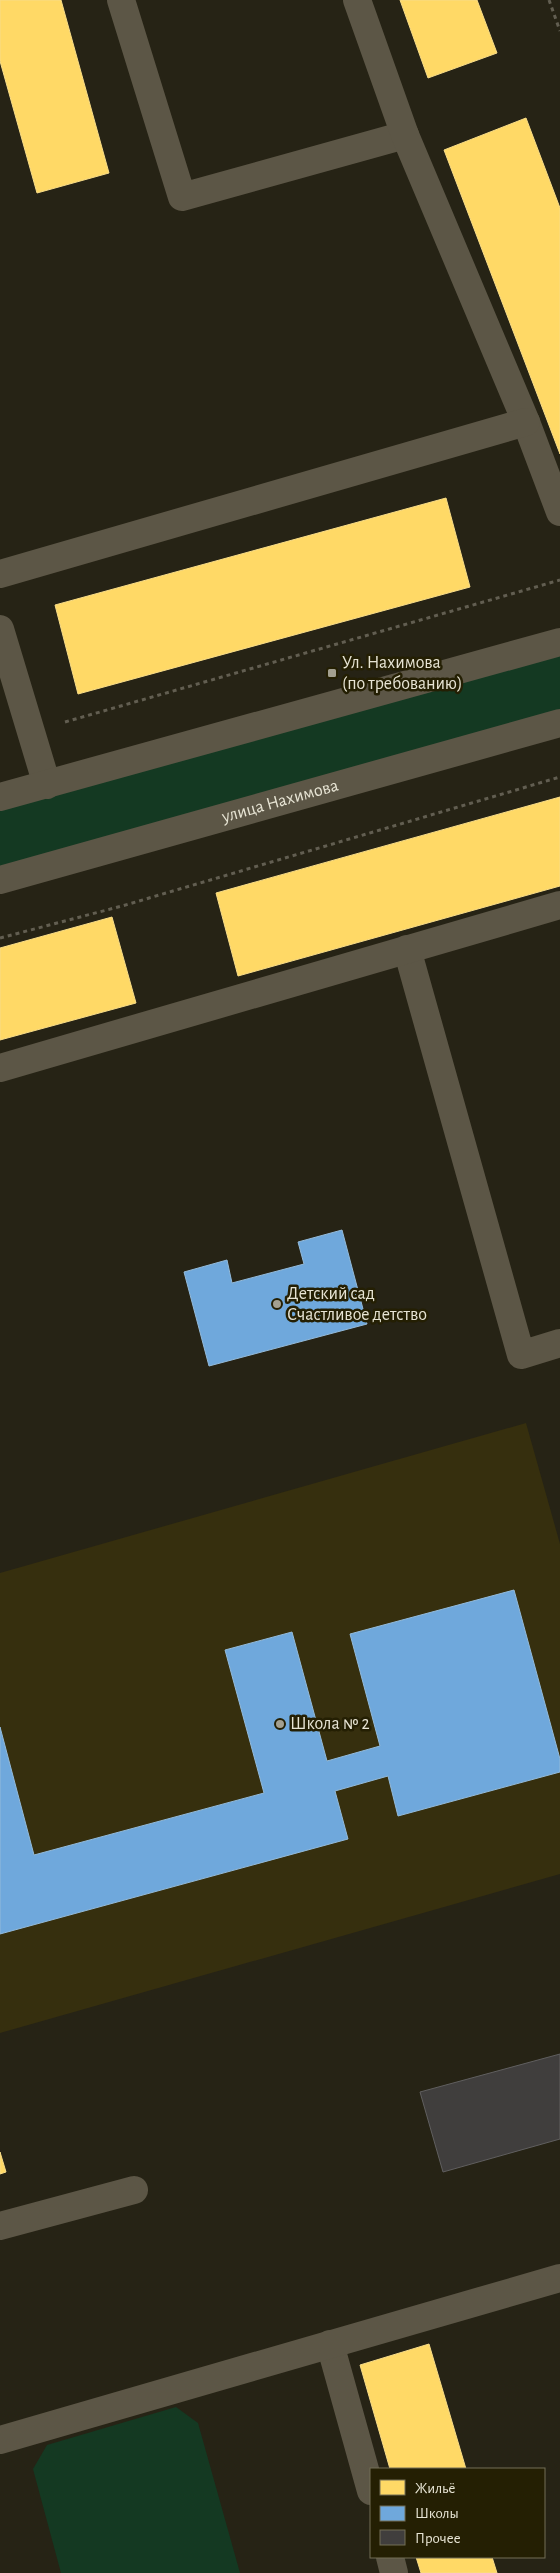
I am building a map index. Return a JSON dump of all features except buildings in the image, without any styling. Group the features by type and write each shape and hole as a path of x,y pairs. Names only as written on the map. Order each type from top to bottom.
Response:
{"street":[{"path":"121,0 182,197 405,135"},
{"path":"358,0 405,135 526,422 560,512"},
{"path":"0,574 526,422"},
{"path":"0,629 47,784"},
{"path":"0,797 560,642"},
{"name":"улица Нахимова","path":"0,880 560,724"},
{"path":"0,1068 560,905"},
{"path":"407,949 521,1355 560,1343"},
{"path":"0,2226 134,2190"},
{"path":"0,2440 560,2278"},
{"path":"330,2344 370,2487"},
{"path":"390,2558 394,2573"}],"path":[{"path":"549,0 560,32"},
{"path":"31,732 560,580"},
{"path":"0,938 122,906 560,777"}],"shaded area":[{"name":"Школа № 2","path":"526,1423 560,1544 560,1874 0,2033 0,1573"}],"green space":[{"path":"560,638 560,723 0,875 0,797"},
{"path":"176,2407 198,2423 240,2573 61,2573 33,2469 47,2445"}],"place":[{"name":"Ул. Нахимова (по требованию)","path":"332,673"},
{"name":"Детский сад Счастливое детство","path":"277,1304"},
{"name":"Школа № 2","path":"280,1724"}]}
